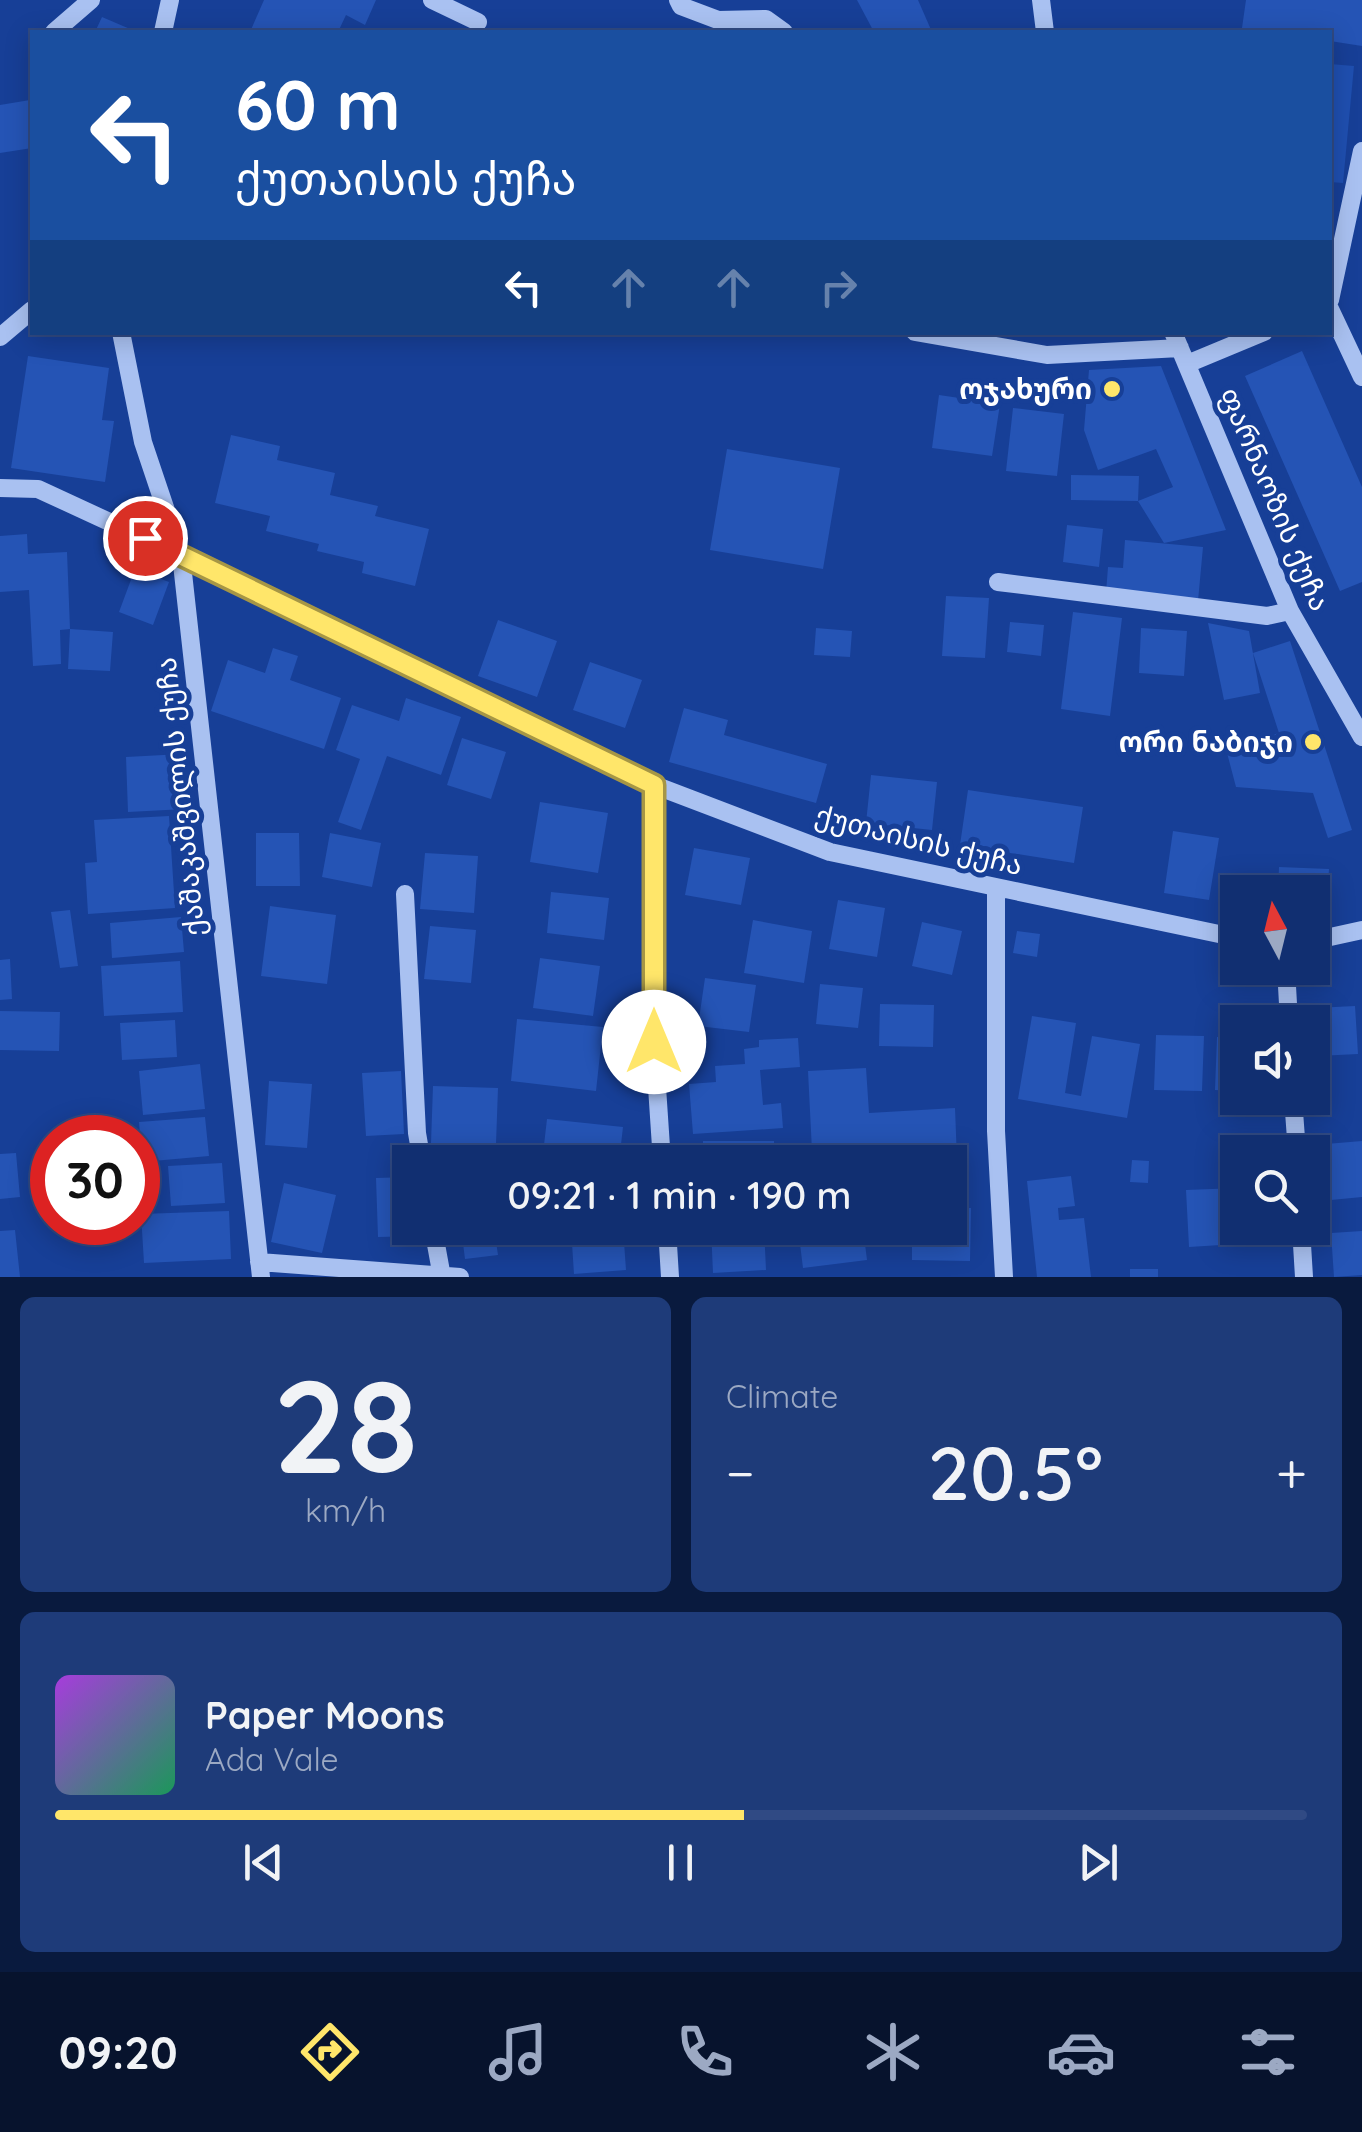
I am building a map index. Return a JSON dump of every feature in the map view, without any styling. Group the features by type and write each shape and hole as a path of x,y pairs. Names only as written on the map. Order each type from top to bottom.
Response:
{"street":[{"path":"56,30 91,0"},
{"path":"163,30 170,0"},
{"path":"432,0 478,22"},
{"path":"678,0 681,6 718,20 766,20 781,30"},
{"path":"1041,0 1046,30"},
{"path":"1332,291 1362,151"},
{"path":"0,337 30,312"},
{"path":"1332,313 1362,378"},
{"name":"ქაშაკაშვილის ქუჩა","path":"122,335 144,442 181,555 260,1269 448,1276"},
{"path":"931,335 1047,355 1180,348 1248,335"},
{"name":"ფარნაოზის ქუჩა","path":"1180,348 1290,611 1362,737"},
{"name":"ქუთაისის ქუჩა","path":"0,488 38,488 654,785 830,852 1220,934"},
{"path":"998,582 1267,616 1290,611"},
{"path":"654,785 654,1042 661,1145"},
{"path":"996,889 996,1130 1004,1277"},
{"path":"405,894 419,1145"},
{"path":"1330,937 1362,930"},
{"path":"438,1245 448,1276"},
{"path":"667,1245 670,1277"},
{"path":"1302,1245 1304,1277"}],"shaded area":[{"path":"1332,64 1354,66 1343,183 1332,182"}],"building":[{"path":"264,0 376,0 365,25 346,15 339,30 251,30"},
{"path":"857,0 918,0 931,30 873,30"},
{"path":"1246,0 1362,0 1362,46 1332,41 1332,30 1242,28"},
{"path":"102,17 132,30 96,30"},
{"path":"30,100 30,148 0,153 0,105"},
{"path":"1302,351 1362,487 1362,582 1340,591 1245,376"},
{"path":"28,356 109,368 102,420 114,421 105,482 11,468"},
{"path":"1161,366 1226,530 1164,543 1138,501 1173,487 1156,449 1098,470 1084,430 1089,370"},
{"path":"939,395 1000,404 992,456 932,448"},
{"path":"1013,408 1064,414 1057,476 1006,471"},
{"path":"231,435 280,446 277,460 335,473 330,495 378,506 375,516 429,529 415,586 362,573 364,562 317,551 319,544 266,531 270,516 215,503"},
{"path":"727,449 840,468 823,569 710,550"},
{"path":"1071,475 1139,476 1138,501 1071,500"},
{"path":"1067,525 1103,529 1099,567 1063,562"},
{"path":"27,534 28,554 67,552 70,629 60,630 61,664 33,666 29,590 0,592 0,536"},
{"path":"1125,540 1203,547 1198,601 1106,593 1108,567 1123,568"},
{"path":"135,569 169,582 153,625 119,612"},
{"path":"946,596 989,598 985,658 942,656"},
{"path":"1073,612 1122,618 1110,716 1061,709"},
{"path":"498,620 557,641 537,697 478,676"},
{"path":"1010,622 1044,625 1041,656 1007,652"},
{"path":"1208,623 1249,631 1260,693 1224,700"},
{"path":"816,628 852,631 850,657 814,655"},
{"path":"1141,628 1187,631 1184,676 1139,673"},
{"path":"70,629 113,632 110,671 68,669"},
{"path":"1290,641 1352,830 1328,838 1313,793 1236,787 1226,749 1279,733 1253,653"},
{"path":"273,648 298,656 290,680 341,698 324,749 211,711 228,660 265,673"},
{"path":"590,662 642,680 625,728 573,710"},
{"path":"406,698 461,717 441,775 387,756 361,830 338,822 360,759 336,750 352,705 399,721"},
{"path":"684,708 728,720 724,735 827,764 816,803 669,762"},
{"path":"462,738 506,752 491,799 447,785"},
{"path":"182,754 185,809 128,812 126,757"},
{"path":"871,775 937,782 932,830 866,823"},
{"path":"968,790 1083,807 1074,863 960,845"},
{"path":"540,802 608,813 598,873 530,862"},
{"path":"169,816 175,908 88,914 85,863 97,862 94,820"},
{"path":"1173,831 1219,838 1209,900 1164,893"},
{"path":"256,833 299,833 300,886 256,886"},
{"path":"330,833 381,843 372,887 322,877"},
{"path":"694,848 750,858 741,905 685,895"},
{"path":"425,853 478,856 474,913 420,909"},
{"path":"1279,867 1329,869 1329,875 1279,875"},
{"path":"551,892 609,898 604,940 547,933"},
{"path":"838,900 885,908 877,957 829,949"},
{"path":"270,906 336,915 327,984 261,976"},
{"path":"70,910 78,966 60,968 51,912"},
{"path":"181,917 184,952 112,958 110,923"},
{"path":"753,920 812,931 804,983 744,973"},
{"path":"922,922 962,931 952,975 912,966"},
{"path":"430,926 476,930 471,983 424,979"},
{"path":"1017,931 1040,934 1037,957 1013,953"},
{"path":"540,958 600,966 593,1016 533,1008"},
{"path":"10,959 12,999 0,1000 0,960"},
{"path":"180,961 183,1012 104,1016 101,966"},
{"path":"705,978 756,985 749,1032 698,1026"},
{"path":"820,984 863,988 858,1028 816,1024"},
{"path":"880,1004 934,1005 933,1047 879,1046"},
{"path":"1355,1006 1358,1054 1330,1055 1330,1007"},
{"path":"0,1011 60,1012 59,1051 0,1050"},
{"path":"1032,1016 1076,1023 1065,1093 1081,1096 1092,1036 1140,1044 1127,1118 1018,1099"},
{"path":"517,1019 603,1027 596,1091 511,1081"},
{"path":"175,1020 177,1057 122,1060 120,1023"},
{"path":"1156,1035 1204,1036 1202,1091 1154,1090"},
{"path":"1217,1037 1220,1037 1220,1090 1215,1090"},
{"path":"798,1038 800,1067 760,1070 763,1105 781,1103 783,1128 693,1134 689,1084 716,1082 715,1066 745,1064 744,1049 759,1047 759,1040"},
{"path":"200,1064 205,1109 143,1115 139,1071"},
{"path":"866,1068 869,1113 955,1108 956,1145 812,1145 808,1071"},
{"path":"401,1071 404,1134 366,1136 362,1073"},
{"path":"269,1081 312,1084 307,1148 265,1145"},
{"path":"433,1086 498,1088 496,1144 431,1143"},
{"path":"205,1117 209,1156 160,1160 160,1120"},
{"path":"547,1119 623,1127 621,1145 544,1145"},
{"path":"703,1141 774,1141 774,1145 703,1145"},
{"path":"1362,1141 1362,1197 1331,1200 1330,1144"},
{"path":"16,1153 20,1197 0,1199 0,1154"},
{"path":"1132,1160 1149,1161 1148,1183 1130,1182"},
{"path":"222,1163 225,1203 171,1206 168,1166"},
{"path":"1071,1176 1075,1206 1058,1208 1059,1220 1084,1218 1091,1277 1037,1277 1027,1181"},
{"path":"376,1178 392,1178 392,1237 378,1237"},
{"path":"284,1183 336,1195 322,1253 271,1242"},
{"path":"1220,1189 1221,1245 1189,1247 1186,1190"},
{"path":"967,1208 971,1208 970,1261 912,1260 912,1245 967,1245"},
{"path":"229,1211 231,1259 144,1263 143,1245 160,1245 160,1213"},
{"path":"15,1230 20,1277 0,1277 0,1231"},
{"path":"1362,1231 1362,1275 1334,1277 1331,1233"},
{"path":"463,1245 497,1245 498,1255 465,1259"},
{"path":"572,1245 624,1245 626,1270 574,1274"},
{"path":"712,1245 765,1245 766,1270 713,1273"},
{"path":"800,1245 865,1245 867,1260 803,1268"},
{"path":"1130,1269 1158,1269 1158,1277 1130,1277"}],"place":[{"name":"ოჯახური","path":"1112,389"},
{"name":"ორი ნაბიჯი","path":"1313,742"}],"route":[{"path":"145,538 654,785 654,1042"}]}
